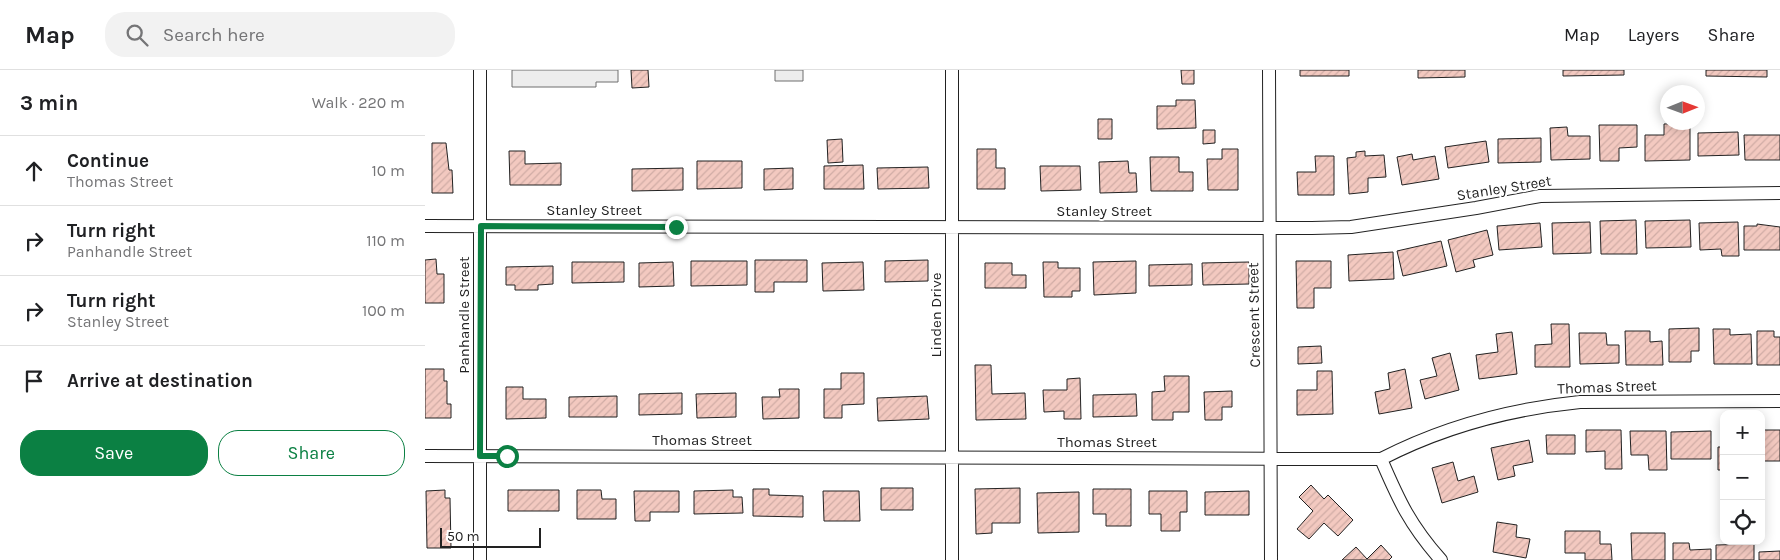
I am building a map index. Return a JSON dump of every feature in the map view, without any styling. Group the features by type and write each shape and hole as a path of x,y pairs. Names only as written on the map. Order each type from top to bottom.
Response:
{"street":[{"name":"Panhandle Street","path":"480,70 480,560"},
{"name":"Linden Drive","path":"952,70 952,560"},
{"name":"Crescent Street","path":"1269,70 1271,560"},
{"name":"Stanley Street","path":"425,226 1351,227 1476,208 1539,196 1780,192"},
{"name":"Thomas Street","path":"425,456 1381,459 1412,443 1473,422 1499,414 1558,404 1579,402 1780,401"},
{"path":"1381,459 1404,511 1418,533 1441,560"}],"shaded area":[{"path":"512,70 618,70 618,82 596,82 596,87 512,87"},
{"path":"775,70 803,70 803,81 775,81"}],"building":[{"path":"631,70 648,70 649,87 632,88"},
{"path":"1181,70 1194,70 1194,84 1182,84"},
{"path":"1300,70 1349,70 1349,76 1300,76"},
{"path":"1418,70 1465,70 1465,77 1418,78"},
{"path":"1563,70 1624,70 1624,75 1563,76"},
{"path":"1706,70 1767,70 1767,77 1706,76"},
{"path":"1176,100 1195,100 1196,128 1157,129 1157,106 1176,106"},
{"path":"1098,119 1112,119 1112,139 1098,139"},
{"path":"1599,125 1637,125 1637,147 1619,148 1619,161 1600,161"},
{"path":"1567,127 1568,136 1590,136 1590,159 1551,160 1550,128"},
{"path":"1203,130 1215,130 1215,143 1203,144"},
{"path":"1664,130 1690,130 1690,160 1645,161 1645,135 1664,135"},
{"path":"1738,132 1739,155 1698,156 1698,133"},
{"path":"1744,135 1780,135 1780,160 1745,160"},
{"path":"1541,138 1541,162 1498,163 1498,139"},
{"path":"842,139 843,162 828,163 827,140"},
{"path":"1486,141 1489,162 1448,168 1445,147"},
{"path":"432,143 446,143 449,170 452,170 453,193 432,193"},
{"path":"977,149 996,149 996,168 1005,168 1005,189 977,189"},
{"path":"1222,149 1238,149 1238,190 1208,190 1207,159 1222,159"},
{"path":"509,151 525,151 525,164 561,163 561,185 510,185"},
{"path":"1365,151 1365,156 1384,155 1386,177 1368,178 1368,192 1349,194 1347,158 1356,157 1356,152"},
{"path":"1412,154 1413,160 1435,156 1439,179 1402,185 1397,157"},
{"path":"1315,156 1334,156 1334,195 1298,195 1297,172 1316,172"},
{"path":"1150,157 1179,157 1179,172 1193,172 1193,191 1151,191"},
{"path":"697,161 742,161 742,188 697,189"},
{"path":"1128,161 1129,173 1136,173 1137,192 1100,193 1099,162"},
{"path":"863,165 864,189 824,189 824,166"},
{"path":"1040,166 1080,166 1081,190 1041,191"},
{"path":"928,167 929,188 878,189 877,168"},
{"path":"683,168 683,190 632,191 632,169"},
{"path":"793,168 793,189 764,190 764,169"},
{"path":"1636,220 1637,254 1601,254 1600,221"},
{"path":"1690,220 1691,247 1646,248 1645,221"},
{"path":"1590,222 1591,253 1553,254 1552,223"},
{"path":"1738,222 1739,256 1722,256 1721,249 1700,250 1699,223"},
{"path":"1540,223 1542,247 1499,250 1497,226"},
{"path":"1757,224 1780,227 1780,250 1744,250 1744,226 1757,226"},
{"path":"1487,230 1493,255 1473,260 1475,267 1456,272 1448,240"},
{"path":"1441,241 1447,266 1403,276 1397,251"},
{"path":"1393,252 1394,279 1349,281 1348,255"},
{"path":"436,259 437,274 444,274 444,303 425,303 425,260"},
{"path":"755,260 807,260 807,282 774,282 774,292 755,292"},
{"path":"928,260 928,281 885,282 885,261"},
{"path":"691,261 747,261 747,285 691,286"},
{"path":"1136,261 1136,293 1094,295 1093,262"},
{"path":"1296,261 1331,261 1331,288 1314,288 1314,308 1297,308"},
{"path":"572,262 624,262 624,282 572,283"},
{"path":"673,262 674,286 639,287 639,263"},
{"path":"863,262 864,290 823,291 822,263"},
{"path":"1043,262 1058,262 1058,268 1080,268 1080,291 1072,291 1072,297 1044,297"},
{"path":"1249,262 1249,284 1203,285 1202,263"},
{"path":"985,263 1012,263 1012,275 1026,275 1026,288 985,288"},
{"path":"1192,264 1192,285 1149,286 1149,265"},
{"path":"553,266 553,284 538,285 538,290 515,290 515,285 506,285 506,267"},
{"path":"1551,324 1569,324 1570,367 1535,367 1535,345 1552,344"},
{"path":"1699,328 1699,351 1691,351 1691,362 1669,362 1669,329"},
{"path":"1713,329 1730,329 1730,335 1751,334 1752,364 1714,364"},
{"path":"1625,331 1650,331 1650,342 1662,341 1663,365 1626,365"},
{"path":"1757,331 1774,331 1774,337 1780,337 1780,365 1757,365"},
{"path":"1512,332 1517,374 1479,379 1476,355 1498,352 1496,334"},
{"path":"1579,333 1606,333 1607,345 1619,345 1619,363 1580,364"},
{"path":"1321,346 1322,363 1298,364 1298,347"},
{"path":"1450,353 1459,390 1425,399 1420,380 1437,376 1432,358"},
{"path":"975,365 991,365 992,394 1025,393 1026,419 976,420"},
{"path":"425,369 444,369 444,381 447,381 447,404 451,404 451,418 425,418"},
{"path":"1405,369 1412,408 1379,414 1375,392 1390,389 1388,373"},
{"path":"1317,371 1332,371 1333,414 1297,415 1297,390 1317,390"},
{"path":"841,373 864,373 864,404 842,405 842,418 824,418 824,389 841,389"},
{"path":"1164,376 1189,376 1189,412 1173,412 1173,420 1152,420 1152,392 1165,391"},
{"path":"1080,378 1081,419 1064,419 1064,411 1044,412 1043,390 1067,390 1067,379"},
{"path":"506,387 523,387 523,399 546,399 546,418 506,419"},
{"path":"779,389 799,389 799,418 763,419 762,397 780,397"},
{"path":"1232,391 1232,407 1222,407 1222,420 1205,420 1204,392"},
{"path":"682,393 682,414 639,415 639,394"},
{"path":"736,393 736,417 697,418 696,394"},
{"path":"1136,394 1137,416 1093,417 1093,395"},
{"path":"617,396 617,417 569,417 569,397"},
{"path":"927,396 929,419 878,421 877,398"},
{"path":"1586,430 1621,430 1622,469 1605,469 1605,451 1586,452"},
{"path":"1765,430 1780,430 1780,461 1765,461"},
{"path":"1630,431 1666,431 1667,470 1649,470 1648,455 1631,455"},
{"path":"1711,431 1711,459 1671,459 1671,432"},
{"path":"1546,435 1575,435 1575,454 1547,454"},
{"path":"1529,440 1533,462 1513,466 1515,476 1498,480 1491,448"},
{"path":"1718,447 1720,447 1720,470 1718,470"},
{"path":"1453,462 1458,481 1474,476 1478,492 1442,503 1432,468"},
{"path":"1311,485 1324,499 1328,495 1353,520 1338,536 1324,523 1309,539 1297,529 1313,511 1299,497"},
{"path":"881,488 913,488 913,510 881,510"},
{"path":"1020,488 1020,523 992,523 992,533 976,534 975,489"},
{"path":"753,489 769,489 769,495 803,496 803,517 753,516"},
{"path":"1093,489 1131,489 1131,526 1106,526 1106,514 1093,514"},
{"path":"445,490 445,498 450,498 451,548 427,548 426,491"},
{"path":"508,490 559,490 559,511 508,511"},
{"path":"577,490 601,490 602,499 616,499 616,519 577,519"},
{"path":"733,490 733,497 742,497 743,513 694,514 694,491"},
{"path":"634,491 679,491 679,512 650,512 650,521 635,521"},
{"path":"823,491 859,491 860,521 824,521"},
{"path":"1149,491 1187,491 1187,512 1180,512 1180,531 1161,531 1161,514 1149,514"},
{"path":"1249,491 1249,515 1205,515 1205,492"},
{"path":"1079,492 1079,532 1038,533 1037,493"},
{"path":"1497,522 1517,525 1516,537 1530,539 1526,558 1493,552"},
{"path":"1565,531 1600,531 1600,544 1611,544 1612,560 1585,560 1585,553 1565,553"},
{"path":"1631,533 1665,533 1665,560 1632,560"},
{"path":"1673,543 1689,543 1690,550 1711,549 1711,560 1673,560"},
{"path":"1381,545 1392,557 1389,560 1342,560 1356,547 1367,559"},
{"path":"1716,545 1754,545 1754,560 1716,560"},
{"path":"1780,551 1780,560 1759,560 1759,552"}],"route":[{"path":"507,456 480,456 481,226 676,227"}]}
